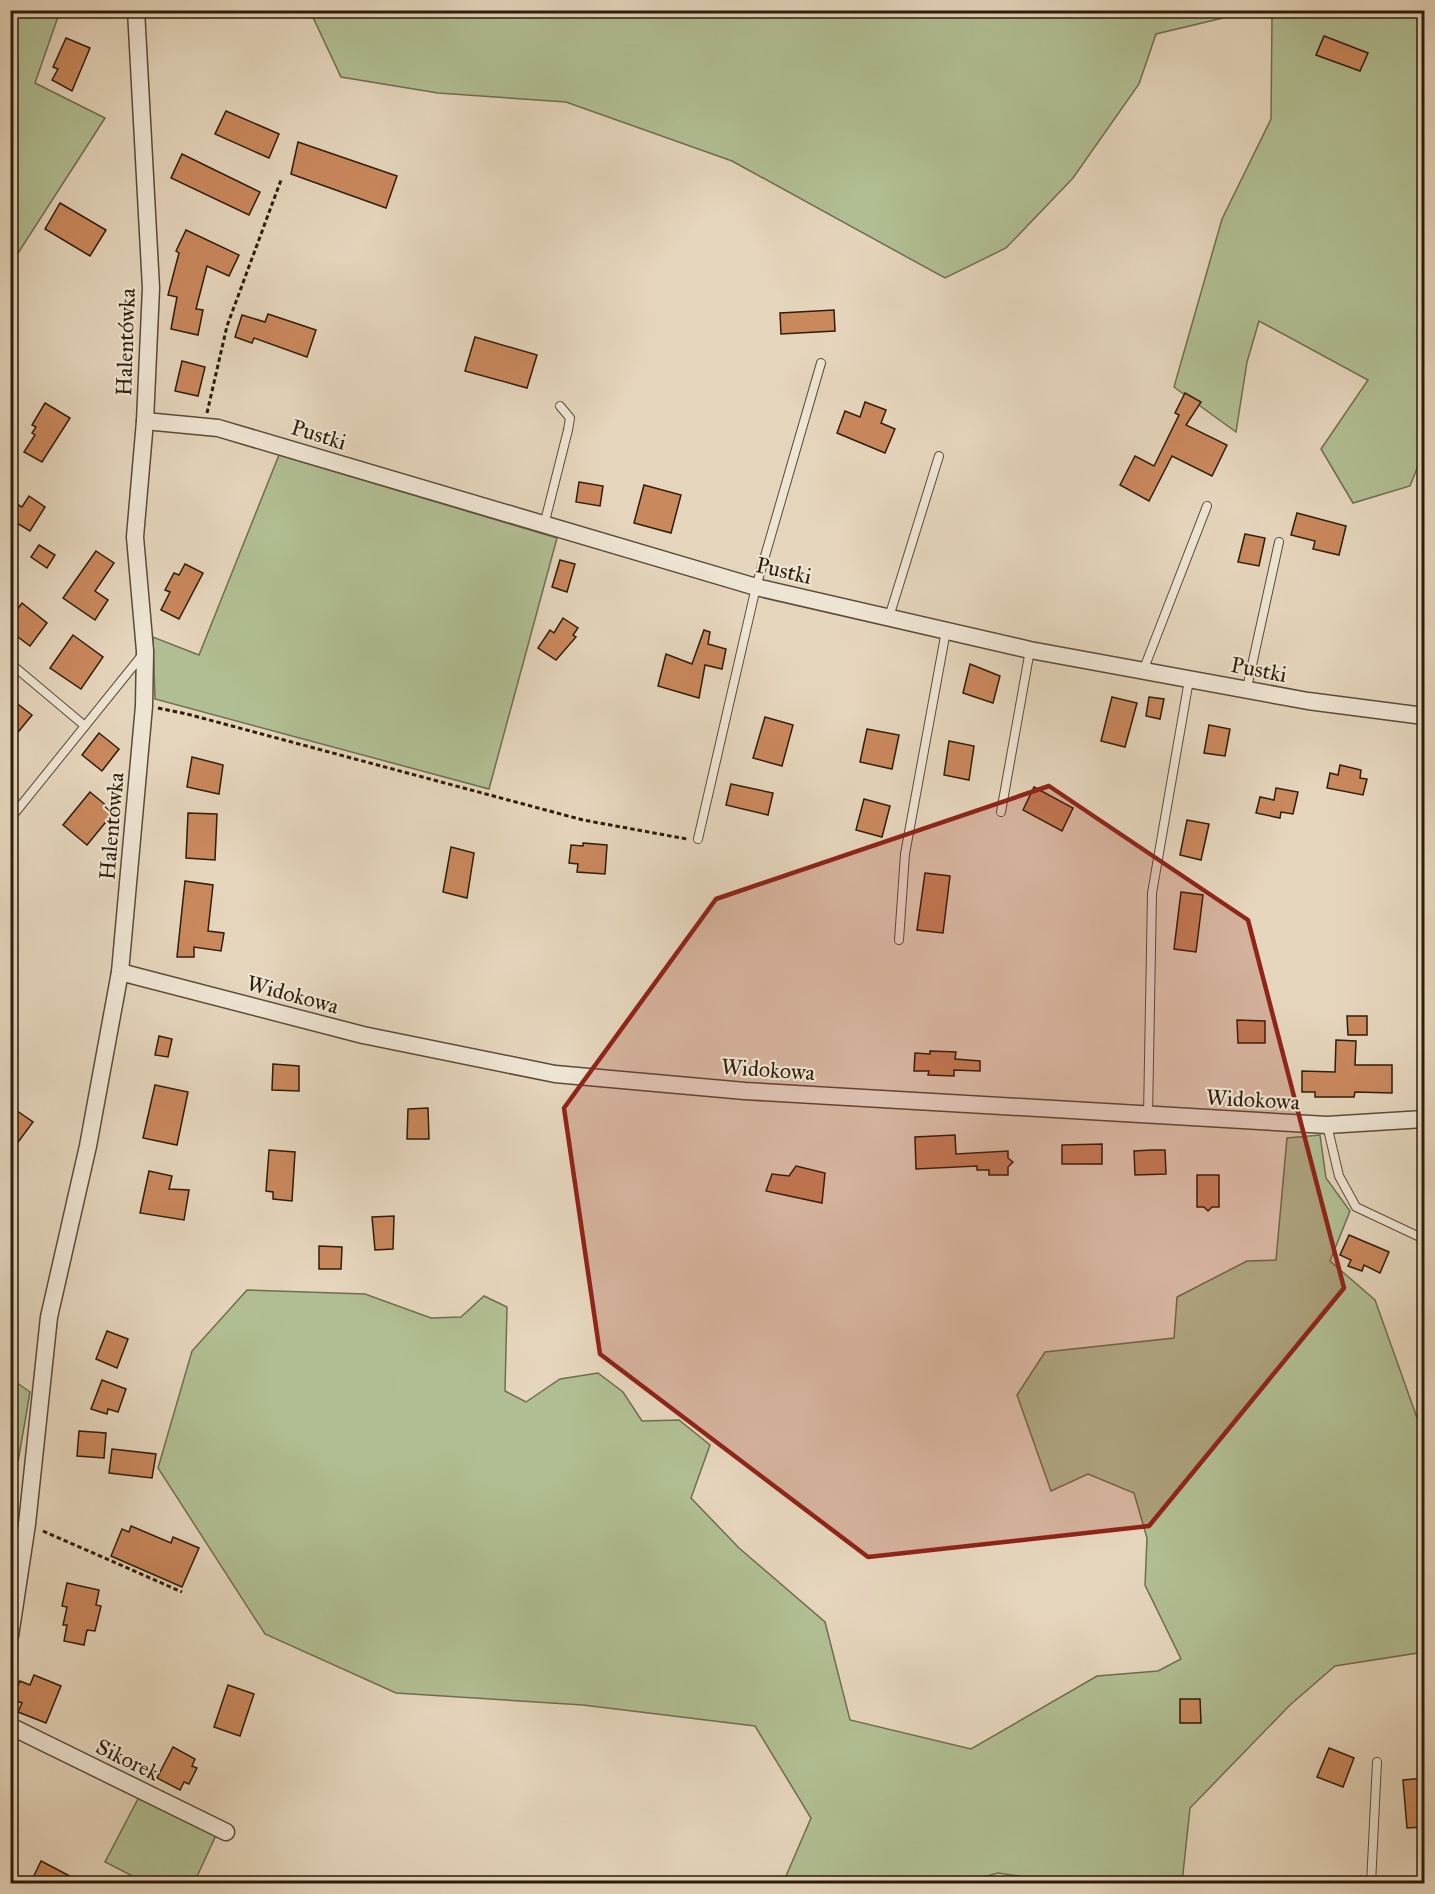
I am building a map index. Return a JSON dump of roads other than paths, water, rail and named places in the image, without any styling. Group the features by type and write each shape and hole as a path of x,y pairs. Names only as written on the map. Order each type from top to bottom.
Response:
{"street":[{"name":"Halentówka","path":"10,1636 27,1524 48,1317 88,1146 120,972 144,706 145,651 135,537 145,421 151,288 136,10"},
{"name":"Pustki","path":"145,421 218,428 756,587 946,631 1030,650 1189,680 1247,688 1308,701 1425,716"},
{"name":"Widokowa","path":"120,972 352,1033 555,1074 745,1091 1148,1116 1327,1125 1425,1119"},
{"name":"Sikorek","path":"10,1726 226,1832"}],"lane":[{"path":"698,839 756,587 821,363"},
{"path":"544,525 570,418 560,406"},
{"path":"889,616 939,456"},
{"path":"1143,671 1208,506"},
{"path":"1247,688 1280,542"},
{"path":"899,940 905,854 946,631"},
{"path":"1001,812 1030,650"},
{"path":"10,819 145,651"},
{"path":"10,663 85,726"},
{"path":"1148,1116 1152,893 1189,680"},
{"path":"1327,1125 1339,1176 1356,1208 1425,1239"},
{"path":"1371,1884 1377,1762"}]}
